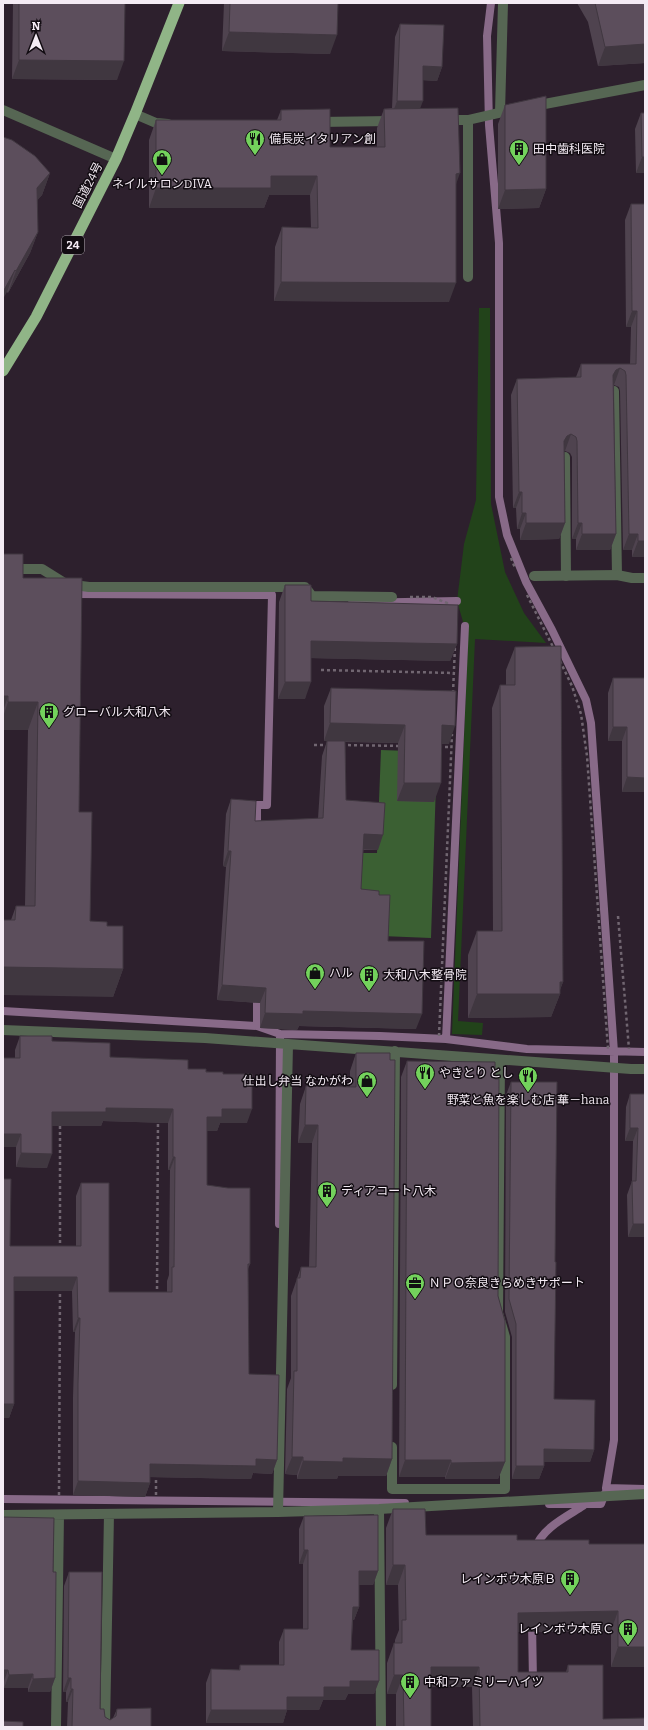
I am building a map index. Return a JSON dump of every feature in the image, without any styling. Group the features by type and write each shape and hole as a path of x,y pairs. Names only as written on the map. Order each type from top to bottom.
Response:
{"highway":[{"name":"国道24号","path":"3,371 36,317 116,159 136,114 179,3"}],"street":[{"path":"500,112 503,3"},
{"path":"436,120 468,120 500,112 558,103 645,84"},
{"path":"3,110 116,159"},
{"path":"136,114 156,123 181,124"},
{"path":"309,122 404,120"},
{"path":"468,120 468,277"},
{"path":"614,391 617,575"},
{"path":"565,457 566,576"},
{"path":"3,569 42,569 66,584 89,587 306,587 312,596 392,597"},
{"path":"534,576 617,575 632,578 645,578"},
{"path":"3,1030 205,1038 500,1060 645,1069"},
{"path":"278,1512 288,1045"},
{"path":"392,1394 395,1051"},
{"path":"392,1433 392,1489 505,1488 505,1337 498,1313 500,1060"},
{"path":"3,1515 278,1512 379,1509 645,1494"},
{"path":"379,1509 381,1727"},
{"path":"105,1727 110,1514"},
{"path":"56,1727 59,1515"}],"path":[{"path":"511,558 517,572"},
{"path":"526,592 556,652"},
{"path":"392,597 432,597 447,603 446,610"},
{"path":"453,695 455,644"},
{"path":"558,658 572,686 581,714 587,756 609,1067"},
{"path":"321,670 454,673"},
{"path":"439,1055 452,732"},
{"path":"314,745 330,745"},
{"path":"337,745 406,746"},
{"path":"436,747 451,747"},
{"path":"618,916 631,1069"},
{"path":"157,1299 158,1116"},
{"path":"60,1119 60,1253"},
{"path":"59,1515 60,1285"},
{"path":"156,1473 156,1513"}],"green space":[{"path":"479,308 490,308 491,504 505,572 524,613 546,643 475,639 458,1021 483,1023 482,1035 452,1034 468,639 457,601 464,544 476,500"},
{"path":"381,750 437,752 431,938 357,935 359,853 377,853"}],"building":[{"path":"19,3 125,3 124,61 19,60"},
{"path":"230,3 338,3 337,35 229,32"},
{"path":"595,3 645,3 645,44 605,47"},
{"path":"400,24 444,25 442,67 423,66 423,101 397,101"},
{"name":"田中歯科医院","path":"546,96 546,189 505,190 505,105"},
{"path":"458,108 460,173 456,174 456,283 281,282 282,227 318,228 317,176 271,176 271,188 156,188 156,120 281,120 281,110 330,109 330,147 385,147 384,109"},
{"path":"641,113 645,113 645,157 642,157"},
{"path":"3,137 12,140 35,156 50,173 37,188 38,232 3,292"},
{"path":"631,204 645,204 645,541 638,541 638,534 629,534 626,375 625,371 620,368 616,370 613,375 616,534 582,534 582,523 578,523 577,441 576,437 571,434 567,436 564,441 565,523 526,523 526,513 522,513 522,492 519,492 517,379 581,377 581,364 636,364 637,311 632,311"},
{"path":"3,554 23,554 23,578 82,578 79,812 92,812 90,921 107,922 107,926 123,926 123,969 3,967 3,920 15,920 16,906 35,906 38,702 8,702 8,696 3,696"},
{"path":"285,585 311,585 311,601 458,605 457,644 311,641 311,682 285,682"},
{"path":"561,646 563,982 560,982 560,994 477,994 477,931 502,931 500,685 515,685 515,647"},
{"path":"613,678 645,678 645,778 627,777 627,727 613,727"},
{"path":"331,688 456,691 455,726 442,725 441,783 404,783 405,725 330,723"},
{"path":"327,741 345,741 346,800 385,803 383,835 364,834 361,889 379,891 379,895 390,895 388,941 424,941 422,1014 303,1011 303,1014 265,1013 266,988 222,985 231,851 228,851 231,799 256,801 255,821 323,818"},
{"path":"20,1036 52,1036 52,1041 110,1043 110,1057 188,1060 188,1069 206,1069 206,1072 223,1072 223,1074 252,1074 252,1109 222,1109 222,1117 207,1117 207,1185 228,1188 250,1188 250,1264 248,1264 249,1374 279,1375 277,1460 256,1459 256,1466 150,1464 150,1483 78,1481 78,1383 80,1318 78,1318 77,1277 14,1277 14,1404 3,1404 3,1179 11,1179 10,1246 81,1246 81,1183 109,1183 109,1292 172,1292 172,1267 174,1267 175,1157 173,1157 173,1109 106,1108 106,1112 52,1112 52,1154 21,1153 21,1134 3,1134 3,1058 20,1058"},
{"path":"356,1053 390,1053 390,1060 395,1060 392,1459 343,1458 343,1462 303,1461 303,1457 292,1457 294,1371 297,1371 297,1278 300,1278 301,1267 316,1267 318,1125 305,1125 306,1086 356,1087"},
{"path":"407,1061 495,1062 495,1079 499,1079 498,1296 505,1321 505,1462 451,1463 451,1460 405,1460"},
{"path":"511,1082 557,1082 554,1399 595,1400 594,1450 544,1449 544,1466 516,1466 516,1324 509,1299"},
{"path":"630,1094 645,1094 645,1224 633,1224 632,1181 636,1181 638,1128 630,1128"},
{"path":"393,1509 425,1509 426,1535 517,1535 517,1540 589,1540 589,1544 645,1544 645,1647 618,1647 618,1611 518,1613 518,1672 568,1672 568,1665 603,1665 603,1719 645,1718 645,1727 480,1727 479,1667 431,1667 431,1727 404,1727 403,1675 394,1675 394,1643 402,1643 402,1620 406,1620 405,1565 393,1565"},
{"path":"378,1515 378,1571 359,1571 359,1607 353,1607 351,1650 379,1650 379,1681 350,1681 350,1687 324,1687 324,1697 287,1697 287,1710 211,1710 211,1669 240,1670 240,1665 284,1665 284,1629 308,1629 308,1550 304,1550 304,1516"},
{"path":"3,1517 54,1518 53,1572 56,1572 55,1678 33,1679 33,1674 9,1675 8,1670 3,1670"},
{"path":"69,1572 102,1572 100,1709 104,1709 105,1717 110,1720 116,1716 117,1709 151,1708 151,1727 72,1727 73,1689 71,1689 71,1678 68,1678"},
{"path":"3,1721 23,1722 23,1727 3,1727"}],"waterway":[{"path":"491,3 487,36 489,125 499,243 499,497 507,535 526,582 552,630 586,700 591,723 614,1052 614,1440 606,1488 645,1489"},
{"path":"72,594 272,595 267,805 257,805 257,831"},
{"path":"352,603 457,601"},
{"path":"446,1039 465,626"},
{"path":"257,993 257,1026"},
{"path":"3,1011 257,1026 280,1034 446,1039 527,1049 645,1052"},
{"path":"279,1224 280,1037"},
{"path":"549,1504 601,1504 605,1493"},
{"path":"3,1499 405,1503"},
{"path":"535,1549 538,1542 549,1529 583,1506"},
{"path":"532,1622 533,1682"}],"place":[{"name":"備長炭イタリアン創","path":"255,156"},
{"name":"田中歯科医院","path":"519,166"},
{"name":"ネイルサロンDIVA","path":"162,176"},
{"name":"グローバル大和八木","path":"49,729"},
{"name":"ハル","path":"315,990"},
{"name":"大和八木整骨院","path":"369,992"},
{"name":"やきとり とし","path":"425,1090"},
{"name":"野菜と魚を楽しむ店 華－hana","path":"528,1093"},
{"name":"仕出し弁当 なかがわ","path":"367,1098"},
{"name":"ディアコート八木","path":"327,1208"},
{"name":"ＮＰＯ奈良きらめきサポート","path":"415,1300"},
{"name":"レインボウ木原Ｂ","path":"570,1596"},
{"name":"レインボウ木原Ｃ","path":"628,1646"},
{"name":"中和ファミリーハイツ","path":"410,1699"}]}
